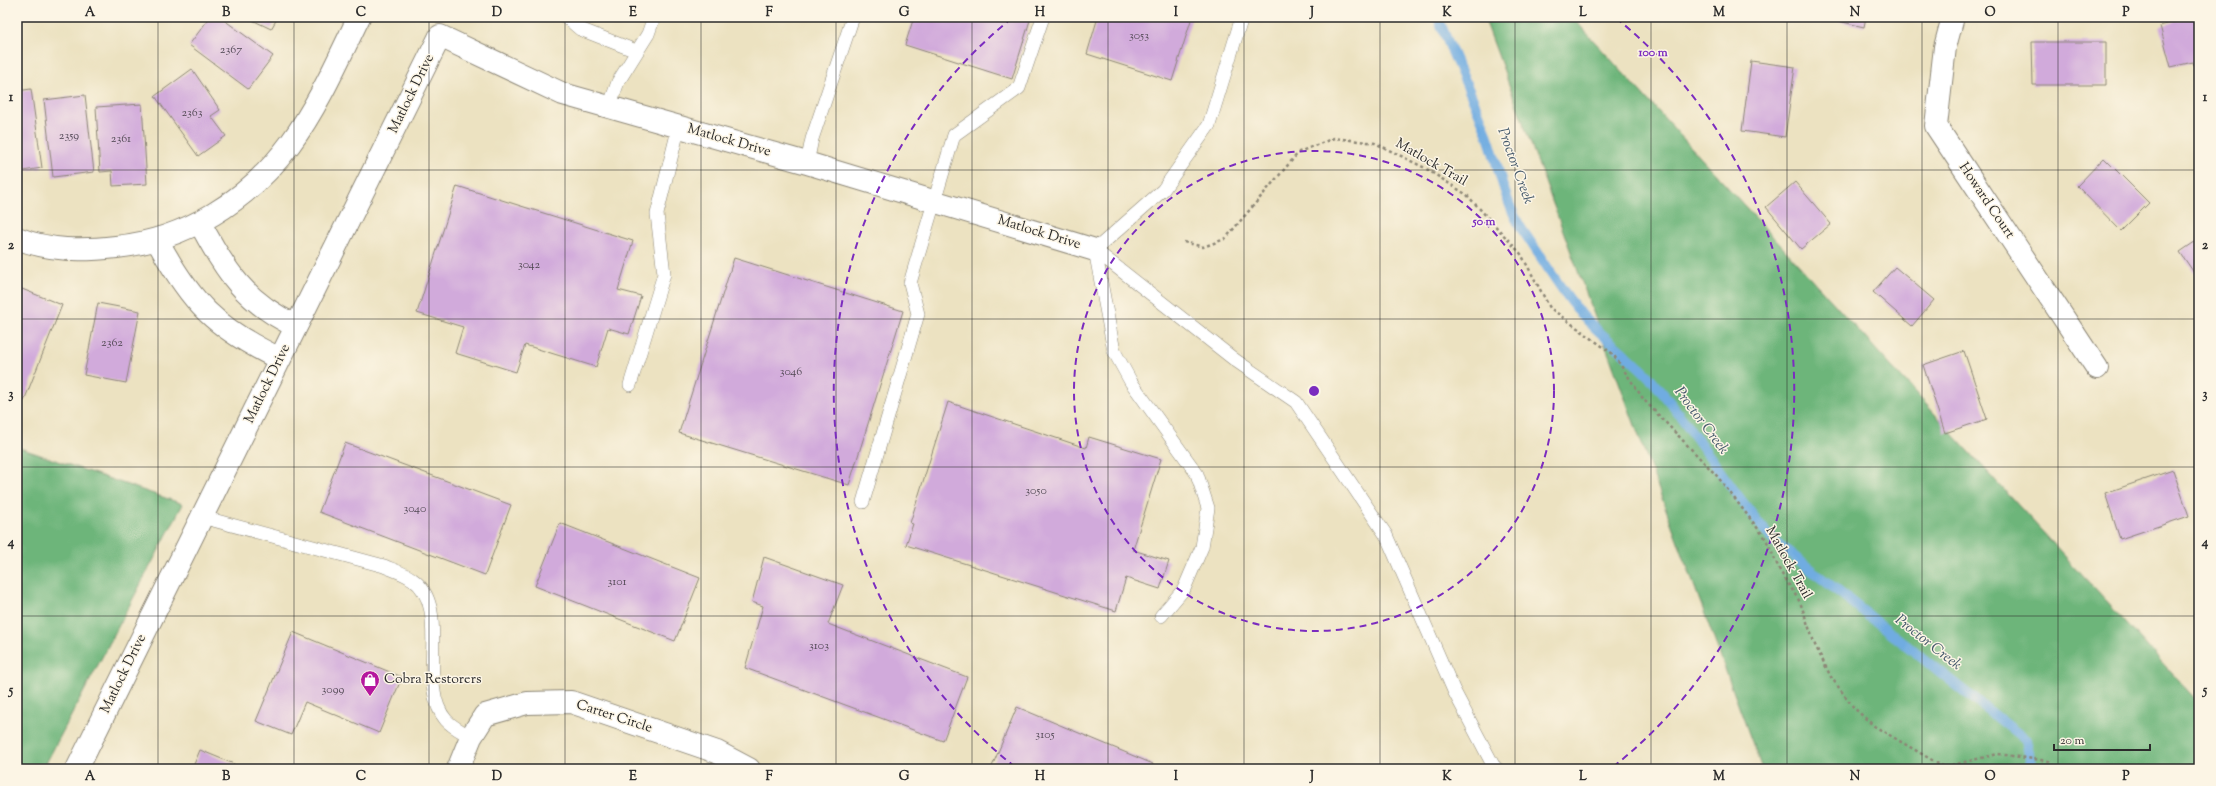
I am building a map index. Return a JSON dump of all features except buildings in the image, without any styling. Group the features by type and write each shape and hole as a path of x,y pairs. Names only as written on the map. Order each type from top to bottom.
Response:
{"street":[{"path":"17,238 50,247 75,250 142,245 200,223 250,188 271,168 290,144 309,115 360,17"},
{"name":"Howard Court","path":"1953,17 1945,47 1936,126 2097,368"},
{"name":"Matlock Drive","path":"76,769 440,36 563,94 807,162 1095,250"},
{"path":"200,223 224,269 237,284 265,310 296,326"},
{"path":"157,240 170,264 201,307 233,334 280,358"},
{"name":"Carter Circle","path":"458,769 471,737 485,715 527,703 571,702 717,752 749,769"}],"lane":[{"path":"566,17 580,29 636,51"},
{"path":"609,107 618,82 648,34 654,17"},
{"path":"807,162 812,139 853,17"},
{"path":"863,502 918,314 910,283 954,135 1019,88 1043,17"},
{"path":"1095,250 1163,190 1209,125 1242,17"},
{"path":"630,385 664,274 656,214 678,126"},
{"path":"1095,250 1114,351 1131,382 1197,474 1208,508 1202,547 1184,589 1161,616"},
{"path":"1095,250 1236,360 1296,402 1386,535 1454,691 1493,765 1497,769"},
{"path":"202,517 384,566 413,579 428,598 433,627 432,676 435,702 446,720 471,737"}],"path":[{"name":"Matlock Trail","path":"1184,242 1204,247 1225,239 1299,152 1334,138 1375,143 1424,168 1467,195 1521,254 1550,308 1613,354 1644,400 1718,476 1766,539 1780,571 1800,602 1815,645 1831,677 1854,708 1874,726 1937,762"},
{"path":"1937,762 1944,767 1998,754 2048,761 2055,769"},
{"path":"1937,762 1939,769"}],"green space":[{"path":"1484,17 1572,17 2199,703 2199,769 1762,769"},
{"path":"17,447 183,504 43,769 17,769"}],"waterway":[{"name":"Proctor Creek","path":"1438,17 1490,141 1510,207 1523,231 1567,296 1591,324 1652,380 1668,399 1741,500 1772,539 2026,740 2032,769"}],"place":[{"name":"Cobra Restorers","path":"370,697"}]}
